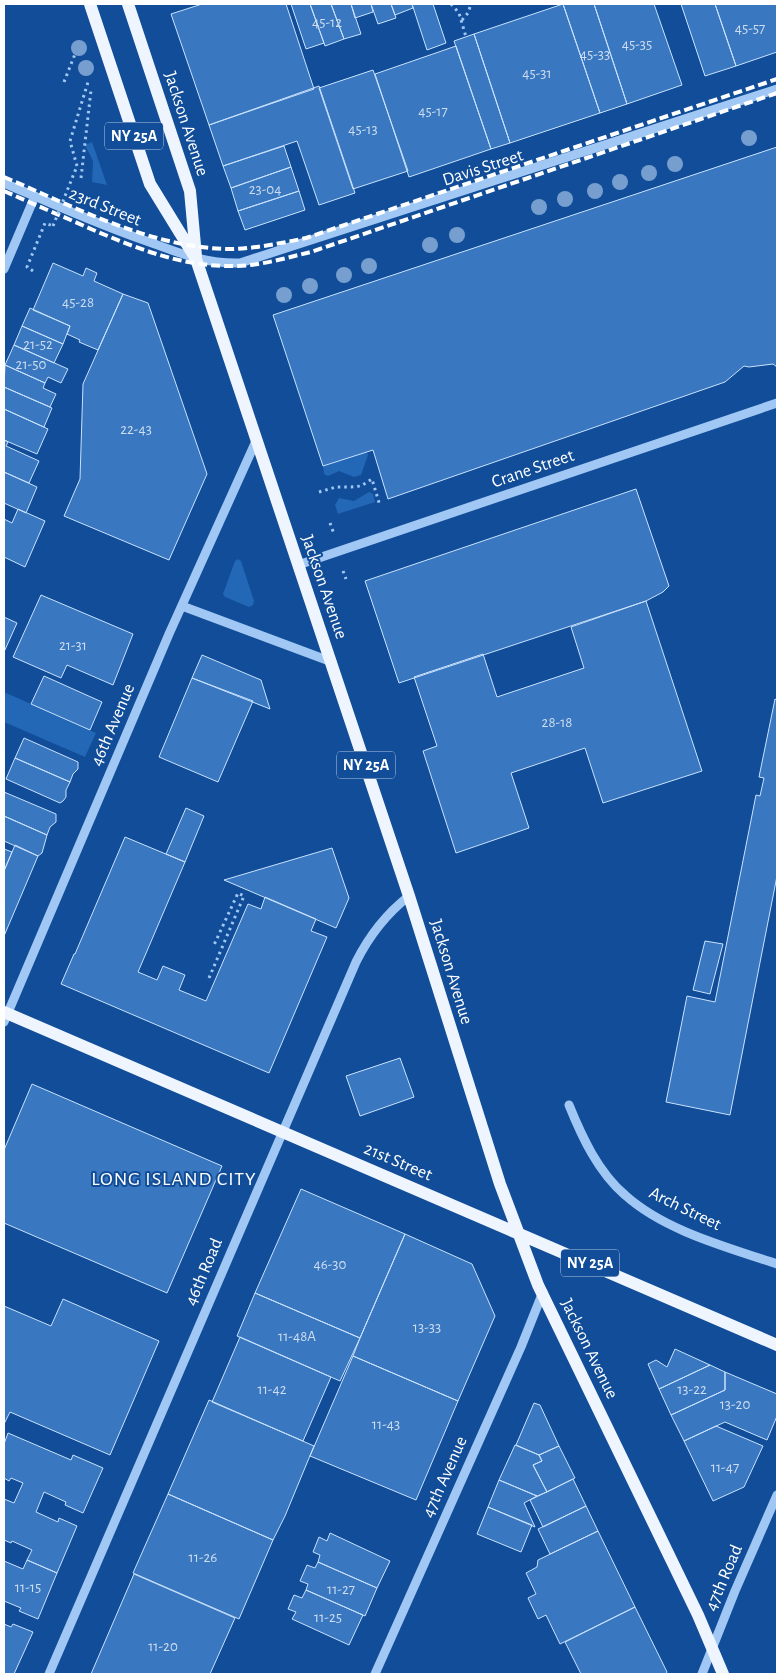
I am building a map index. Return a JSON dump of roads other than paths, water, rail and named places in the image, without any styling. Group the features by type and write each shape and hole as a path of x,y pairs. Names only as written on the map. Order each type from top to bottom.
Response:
{"main road":[{"name":"Jackson Avenue","path":"90,4 150,184 196,259"},
{"name":"Jackson Avenue","path":"128,4 190,191 196,259 409,896 497,1176 538,1285 713,1647 723,1674"},
{"name":"21st Street","path":"5,1016 283,1131 777,1345"}],"street":[{"name":"Davis Street","path":"196,259 218,263 240,263 777,89"},
{"name":"23rd Street","path":"4,183 106,227 196,259"},
{"path":"4,269 35,196"},
{"name":"Crane Street","path":"298,565 777,403"},
{"name":"46th Avenue","path":"5,1016 182,606 256,441"},
{"path":"182,606 332,662"},
{"name":"46th Road","path":"49,1674 362,949 387,915 409,896"},
{"name":"Arch Street","path":"569,1105 598,1163 611,1181 625,1195 645,1210 687,1232 777,1264"},
{"name":"47th Avenue","path":"375,1674 521,1347 543,1292"},
{"name":"47th Road","path":"702,1674 777,1495"}],"railway":[{"path":"4,177 116,225 145,235 204,247 252,248 306,238 777,79"},
{"path":"4,191 108,236 158,255 211,265 250,265 311,252 777,93"}],"district":[{"name":"LONG ISLAND CITY","path":"174,1179"}]}
